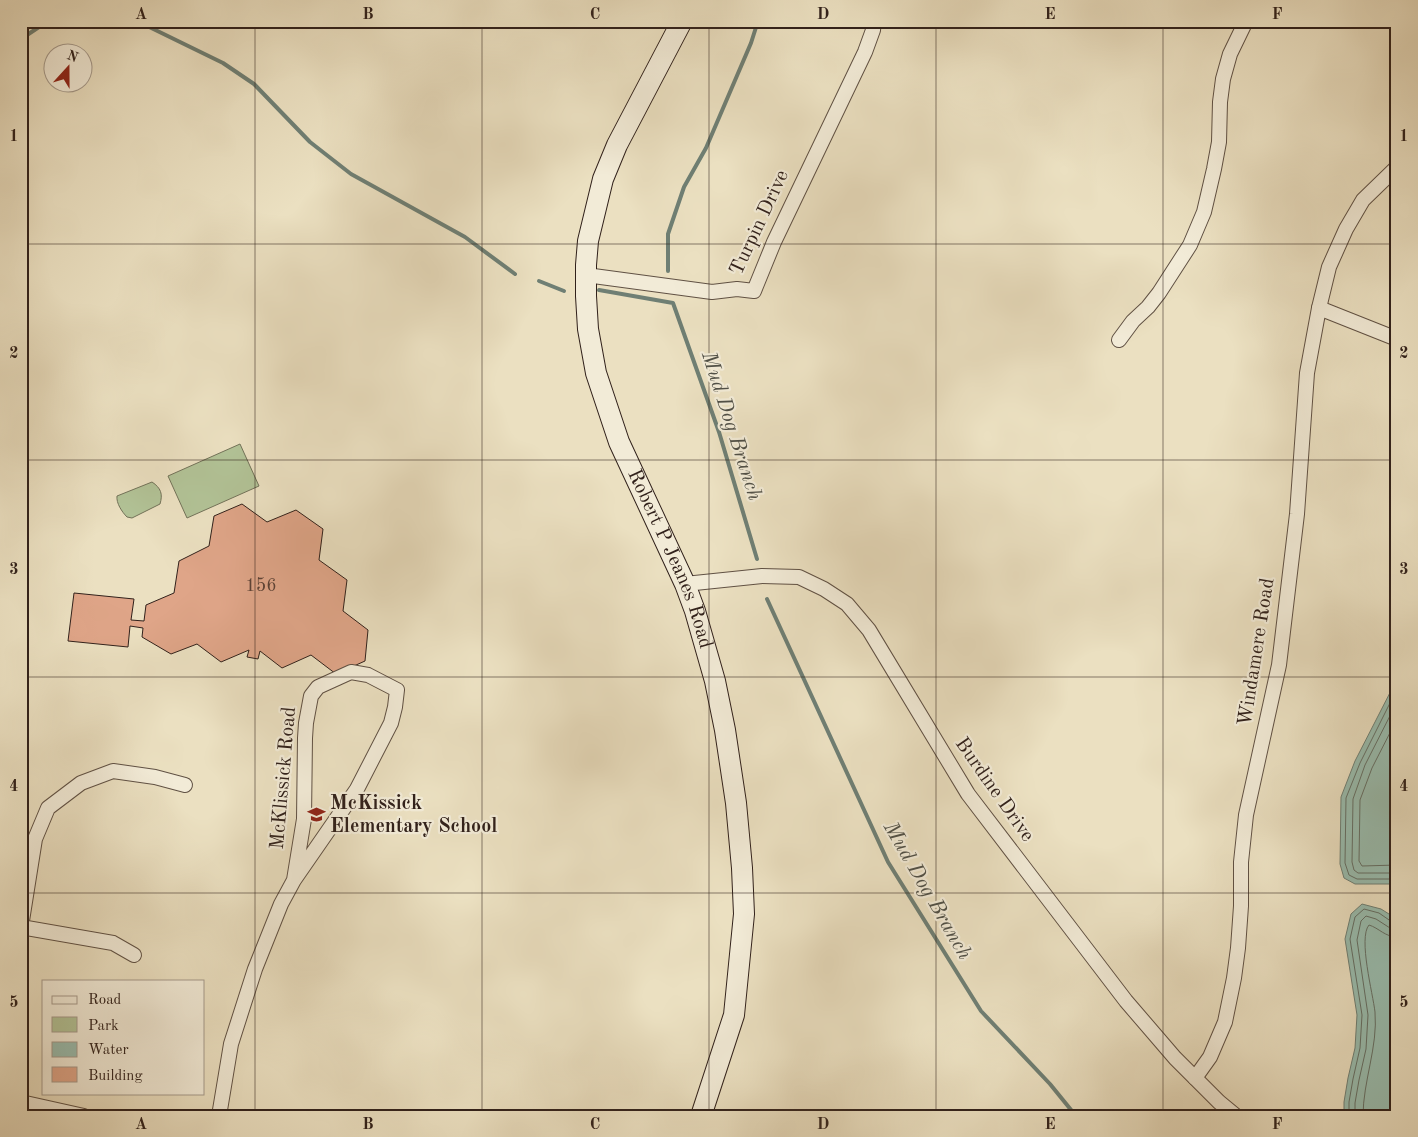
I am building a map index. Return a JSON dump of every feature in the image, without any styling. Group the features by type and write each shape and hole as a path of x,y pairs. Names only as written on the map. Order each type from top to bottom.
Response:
{"street":[{"name":"Robert P Jeanes Road","path":"682,21 617,145 604,179 588,241 586,275 588,329 596,373 619,442 685,584 695,611 715,682 725,730 736,803 744,914 734,1015 701,1116"},
{"name":"Turpin Drive","path":"586,275 712,292 737,289 754,291 778,233 865,52 873,30 874,21"},
{"path":"1118,340 1159,293 1190,244 1204,212 1219,142 1223,78 1230,54 1246,21"},
{"name":"Windamere Road","path":"1195,1078 1210,1056 1225,1022 1234,978 1238,948 1241,862 1246,815 1268,722 1280,655 1297,514 1307,373 1319,308 1329,267 1346,229 1363,200 1397,167"},
{"path":"1319,308 1397,340"},
{"name":"Burdine Drive","path":"685,584 762,576 799,577 824,589 846,604 869,630 968,794 1126,1001 1175,1058 1236,1116"},
{"name":"McKlissick Road","path":"218,1116 231,1044 252,978 281,904 294,880 357,789 391,723 397,690 368,674 351,672 318,687 311,696 305,738 304,819 294,880"},
{"path":"134,955 113,943 21,927 35,839 48,808 81,783 113,771 155,777 185,785"},
{"path":"21,1102 84,1116"}],"green space":[{"path":"240,444 259,486 187,518 168,476"},
{"path":"152,482 160,491 160,504 132,518 127,517 117,502 117,496"}],"water":[{"path":"1397,536 1397,639 1391,638 1396,616 1391,558"},
{"path":"1397,679 1397,884 1355,884 1344,878 1340,864 1341,797 1355,761"},
{"path":"1362,904 1381,909 1397,919 1397,1116 1344,1116 1344,1102 1355,1048 1357,1015 1345,939 1351,914"}],"building":[{"path":"242,504 267,522 296,510 323,529 319,560 347,580 343,611 368,630 365,661 336,674 311,655 282,668 260,651 258,659 247,657 249,650 221,662 197,644 171,654 142,637 143,628 130,626 128,647 68,641 74,593 134,599 131,620 144,621 146,605 174,593 179,561 209,546 214,516"}],"waterway":[{"path":"21,39 48,21"},
{"path":"137,21 223,63 254,84 310,142 351,174 465,237 515,274"},
{"name":"Mud Dog Branch","path":"668,271 668,234 684,187 706,148 751,43 758,21"},
{"path":"539,281 564,291"},
{"name":"Mud Dog Branch","path":"599,290 673,303 719,432 757,559"},
{"name":"Mud Dog Branch","path":"767,599 888,862 981,1011 1050,1084 1076,1116"}],"place":[{"name":"McKissick Elementary School","path":"316,815"}]}
